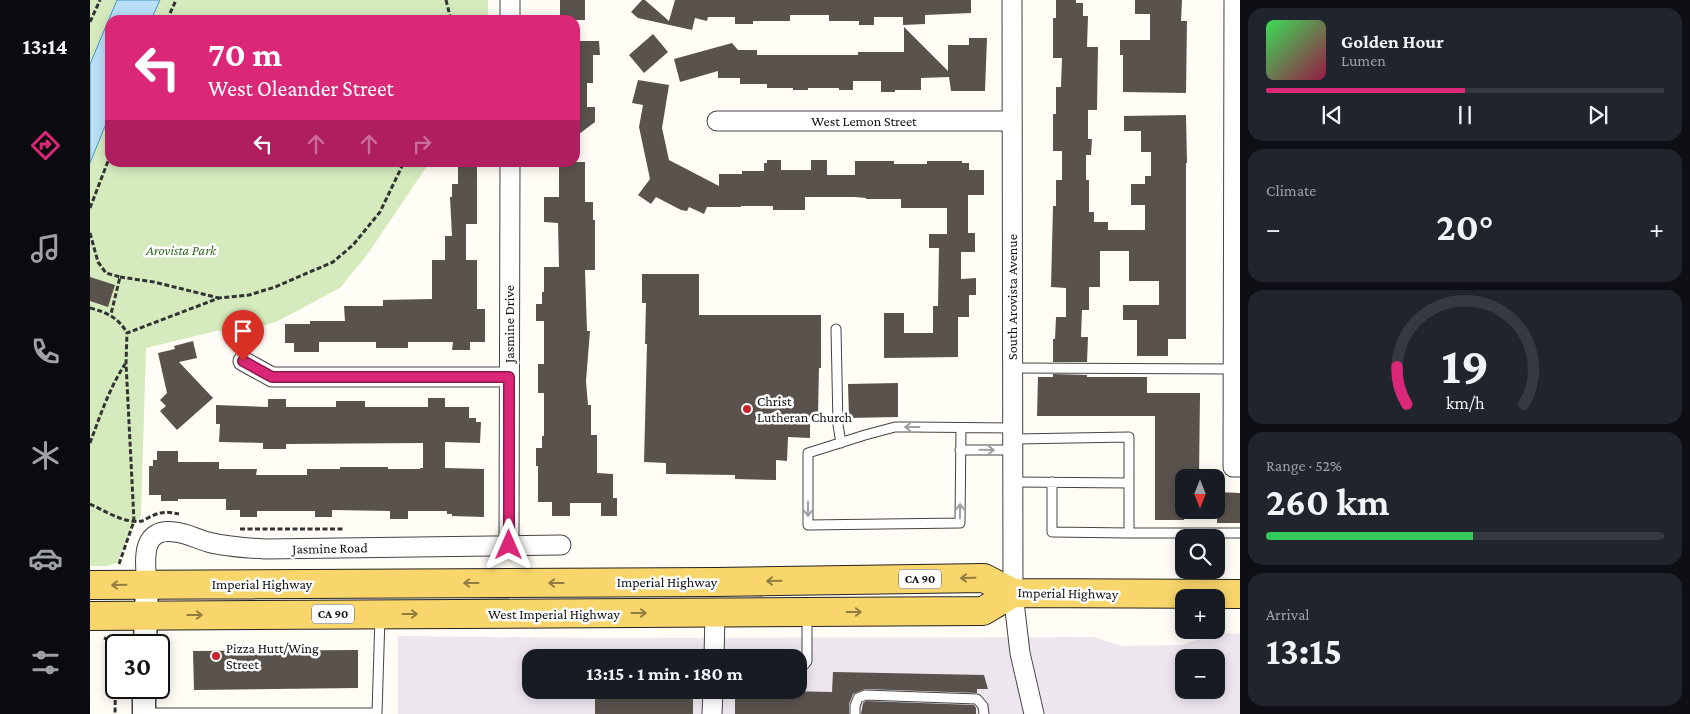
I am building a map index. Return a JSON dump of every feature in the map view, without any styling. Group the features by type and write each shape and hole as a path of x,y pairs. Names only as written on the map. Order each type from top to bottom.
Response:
{"main road":[{"name":"Imperial Highway","path":"90,585 716,582 984,578 1013,593 1240,594"},
{"path":"715,613 716,582"},
{"name":"West Imperial Highway","path":"96,627 146,615 983,611 1013,593"}],"street":[{"path":"510,0 510,15"},
{"name":"South Arovista Avenue","path":"1012,0 1013,593 1020,653 1034,714"},
{"path":"1234,0 1234,369 1237,467"},
{"name":"West Lemon Street","path":"717,121 1012,121"},
{"name":"Jasmine Drive","path":"509,545 510,167"},
{"path":"243,361 272,377 509,377"},
{"name":"Jasmine Road","path":"147,584 145,551 149,540 167,531 223,545 265,549 561,545"},
{"path":"145,634 147,584"},
{"path":"714,649 715,613"},
{"path":"144,699 144,713"},
{"path":"712,714 713,699"}],"lane":[{"path":"836,329 838,425 841,443"},
{"path":"1012,368 1234,369"},
{"path":"961,428 960,523 808,525 808,453 895,427 961,428 1013,439"},
{"path":"960,450 1013,439 1129,437 1129,533"},
{"path":"1013,482 1129,483"},
{"path":"1052,482 1052,532 1240,533"},
{"path":"807,612 807,649"},
{"path":"144,713 377,713 380,614"},
{"path":"855,714 858,698 865,695 977,699 983,706 984,714"}],"path":[{"path":"90,22 100,0"},
{"path":"169,15 176,0"},
{"path":"446,0 450,15"},
{"path":"90,208 106,167"},
{"path":"127,333 220,298 249,295 275,287 333,262 353,245 380,212 402,167"},
{"path":"90,233 98,262 106,274 154,282 220,298"},
{"path":"110,314 120,277"},
{"path":"90,308 110,314 124,327 127,333 126,363 134,521 120,563 116,566"},
{"path":"90,443 105,401 126,363"},
{"path":"90,504 123,519 134,521"},
{"path":"96,627 111,640 116,656 115,714"}],"shaded area":[{"path":"1225,633 1240,634 1240,714 398,714 398,636 594,638 1094,637 1121,646 1181,645 1201,639 1225,639"}],"green space":[{"name":"Arovista Park","path":"90,0 488,0 488,15 105,15 105,167 426,167 367,255 340,288 276,322 248,330 216,331 146,348 141,515 130,532 117,563 108,566 90,566"}],"water":[{"path":"117,0 160,0 153,15 111,15"},
{"path":"105,28 105,126 90,163 90,64"}],"building":[{"path":"560,0 585,0 585,20 580,20 580,15 560,15"},
{"path":"642,0 645,0 669,21 675,0 971,0 971,13 925,15 925,24 903,25 903,17 874,17 874,25 859,25 859,21 829,21 829,15 790,15 790,21 753,21 753,24 735,24 735,17 708,17 707,21 695,18 692,30 638,18 631,12"},
{"path":"1056,0 1076,0 1076,3 1083,3 1083,16 1088,16 1087,47 1098,47 1097,110 1088,110 1088,139 1092,139 1091,155 1086,155 1086,180 1089,180 1089,212 1094,212 1094,222 1108,222 1108,230 1145,230 1145,205 1131,205 1131,184 1145,184 1145,176 1151,176 1151,152 1141,152 1141,131 1124,131 1124,116 1186,115 1186,339 1168,339 1168,356 1137,356 1137,320 1123,320 1123,305 1159,305 1159,281 1129,281 1129,251 1100,251 1100,287 1089,287 1089,310 1082,310 1081,337 1088,337 1087,362 1053,362 1053,339 1055,339 1056,317 1066,317 1066,288 1051,287 1053,206 1056,206 1056,180 1062,180 1062,151 1053,151 1053,114 1056,114 1056,87 1061,87 1062,58 1053,58 1053,18 1056,18"},
{"path":"1135,0 1182,0 1181,21 1187,21 1186,93 1123,92 1123,55 1120,55 1120,40 1150,40 1150,14 1135,14"},
{"path":"904,27 948,71 948,45 969,45 969,38 987,38 985,91 951,91 949,77 921,78 921,90 895,90 895,92 881,92 881,81 853,81 853,90 839,90 839,88 793,90 793,88 767,88 767,84 740,84 740,78 718,78 718,71 680,82 674,59 732,43 738,50 757,50 757,55 858,55 858,52 904,52"},
{"path":"653,34 668,52 644,73 629,55"},
{"path":"580,41 599,41 600,55 593,55 593,83 587,83 587,107 595,107 595,122 580,133"},
{"path":"638,80 669,85 662,128 669,160 719,186 719,174 742,174 742,171 764,171 764,163 767,163 767,160 781,160 781,170 811,170 811,160 827,160 827,175 855,175 855,161 894,161 894,164 927,164 927,161 962,161 962,163 969,163 969,170 984,170 984,195 968,195 968,233 975,233 975,252 961,252 961,279 976,278 976,295 969,295 969,317 958,317 958,357 884,358 884,313 904,313 904,333 933,333 933,306 938,306 939,248 929,248 929,234 947,234 947,208 901,208 901,199 866,199 855,197 805,197 805,210 773,210 773,206 707,207 704,214 689,207 687,211 681,210 656,197 651,204 638,195 650,179 639,127 643,105 632,103"},
{"path":"580,162 585,162 585,202 593,202 593,220 595,220 595,270 585,270 587,331 590,331 586,381 588,405 591,405 591,435 597,435 597,473 613,474 613,498 617,498 617,516 601,516 601,503 570,503 570,516 552,516 552,502 538,502 536,448 542,448 542,436 544,436 544,393 538,393 538,364 544,364 544,321 536,321 536,304 542,304 544,267 559,267 558,223 544,222 544,197 559,197 559,167 580,167"},
{"path":"458,167 477,167 477,224 466,224 466,260 477,260 477,309 485,309 485,342 470,342 470,350 452,350 453,342 408,342 408,348 376,348 376,342 319,342 319,352 294,352 294,343 285,343 285,324 310,324 310,321 345,321 344,306 383,306 383,300 432,299 432,260 445,260 445,236 452,236 450,197 452,197 452,184 458,184"},
{"path":"642,274 699,274 699,315 821,315 821,368 819,368 818,416 810,416 810,438 788,437 787,461 776,460 776,480 735,479 735,475 666,474 666,463 644,462 647,344 645,344 646,303 642,303"},
{"path":"90,277 115,285 108,307 90,301"},
{"path":"193,341 197,358 179,362 213,398 177,430 160,411 166,406 160,400 167,393 158,353 175,349 174,346"},
{"path":"1053,374 1087,375 1087,377 1147,377 1147,393 1200,393 1199,469 1175,469 1175,519 1184,520 1155,520 1155,416 1037,416 1038,377 1053,377"},
{"path":"898,383 898,417 849,418 848,384"},
{"path":"428,398 445,398 445,407 469,407 469,418 476,418 476,422 481,422 480,443 445,442 445,468 484,469 484,517 452,516 452,514 447,514 447,511 408,511 408,519 390,519 390,511 332,510 332,517 315,517 315,511 257,511 257,517 240,517 240,510 226,510 226,499 161,501 161,495 149,495 149,466 153,466 153,460 157,460 157,451 178,451 178,462 219,462 219,469 257,469 256,475 307,475 307,469 340,469 340,467 423,468 423,443 286,444 286,449 263,449 263,443 219,442 220,424 216,424 216,405 268,407 268,399 286,399 286,407 336,407 336,401 365,401 365,407 428,407"},
{"path":"1225,492 1240,493 1240,523 1217,523 1217,519 1225,519"},
{"path":"358,650 358,688 194,690 193,651"},
{"path":"833,672 984,675 988,689 977,689 977,693 865,689 853,694 849,704 849,714 735,714 735,699 807,699 807,691 832,692"},
{"path":"595,699 693,699 693,714 595,714"},
{"path":"866,701 974,705 976,714 861,714 863,703"}],"place":[{"name":"Christ Lutheran Church","path":"747,409"},
{"name":"Pizza Hutt/Wing Street","path":"216,656"}],"route":[{"path":"243,361 272,377 509,377 509,545"}]}
